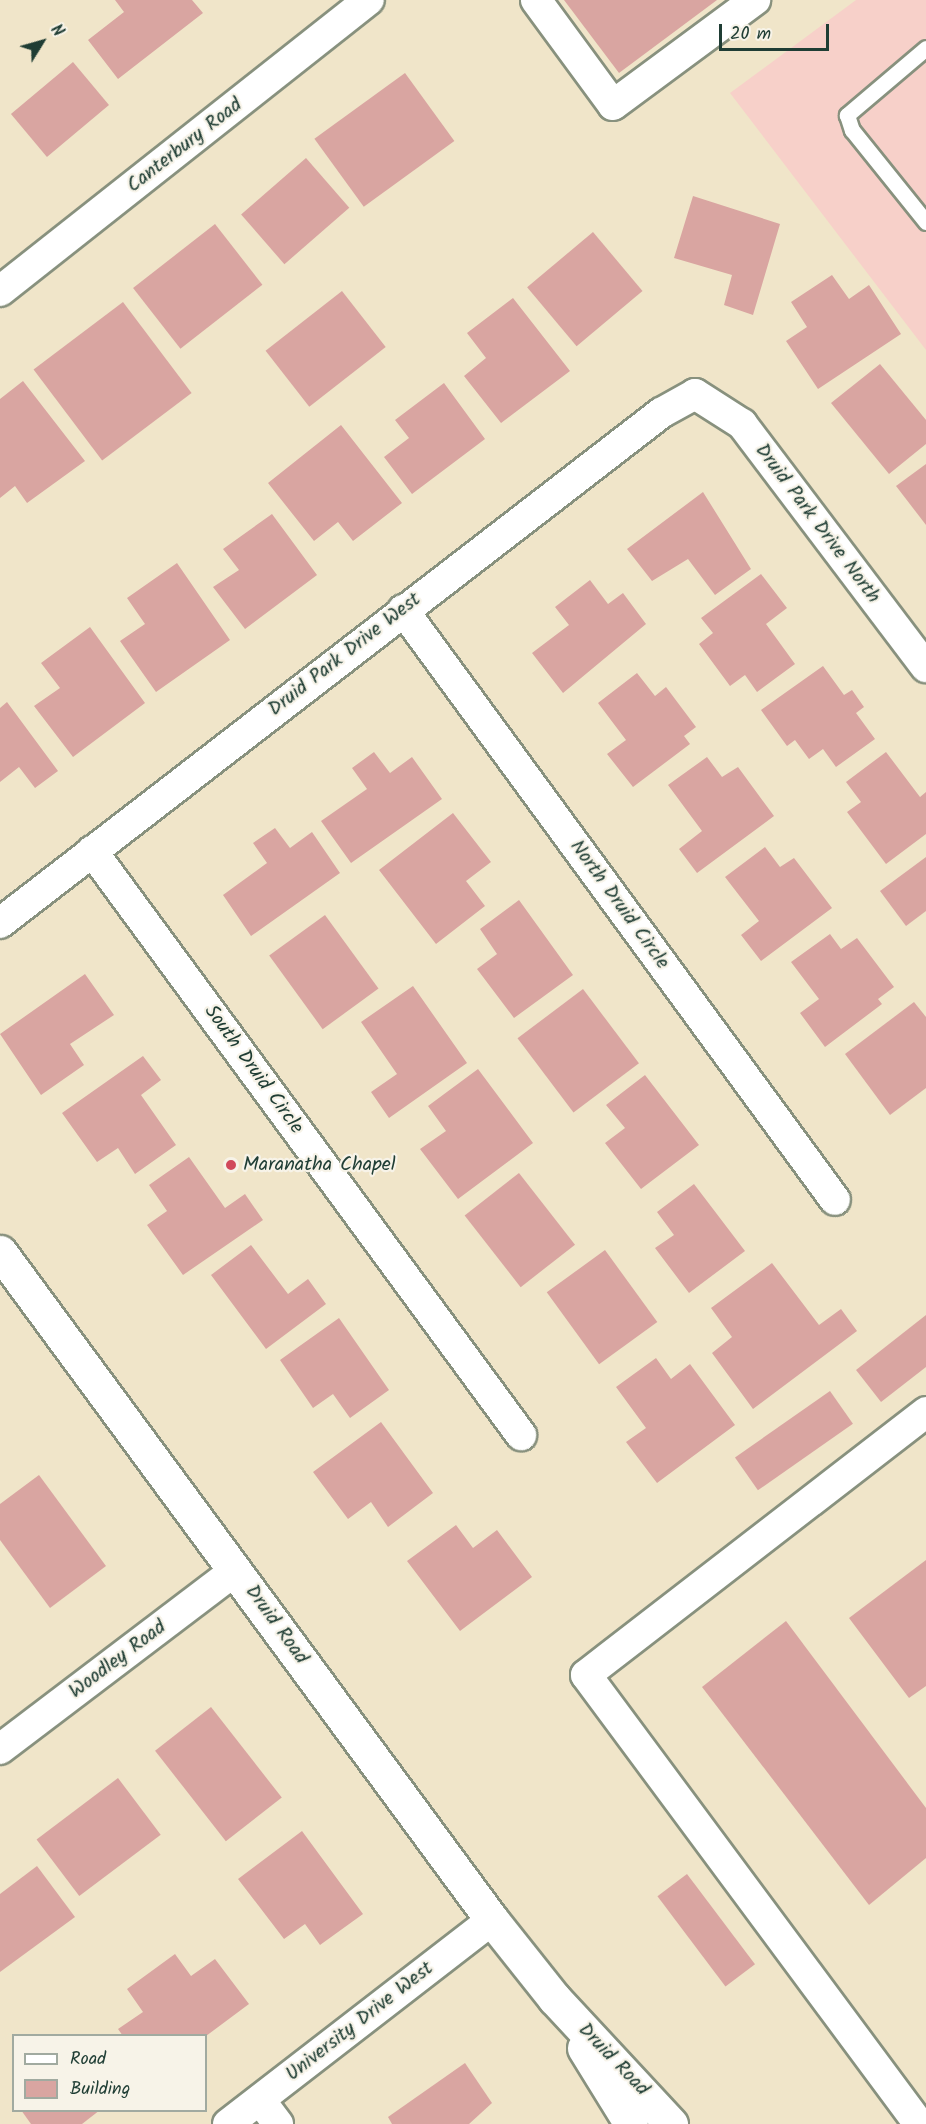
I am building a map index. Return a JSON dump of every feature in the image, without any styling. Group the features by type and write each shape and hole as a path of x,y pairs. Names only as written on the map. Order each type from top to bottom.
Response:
{"street":[{"name":"Canterbury Road","path":"0,291 369,0"},
{"path":"536,0 614,105 755,0"},
{"name":"Druid Park Drive West","path":"0,923 661,413 695,394"},
{"name":"Druid Park Drive North","path":"695,394 742,424 926,668"},
{"name":"North Druid Circle","path":"403,610 836,1200"},
{"name":"South Druid Circle","path":"92,851 521,1435"},
{"name":"Druid Road","path":"0,1252 492,1920 554,1998 671,2124"},
{"path":"919,2124 586,1675 926,1412"},
{"name":"Woodley Road","path":"0,1749 236,1570"},
{"name":"University Drive West","path":"228,2124 492,1920"},
{"name":"Druid Road","path":"554,1998 631,2124"},
{"path":"260,2100 278,2124"}],"lane":[{"path":"926,48 847,115 852,130 926,222"}],"shaded area":[{"path":"856,0 926,0 926,350 730,93"}],"building":[{"path":"115,0 192,0 203,13 118,79 88,40 124,12"},
{"path":"564,0 717,0 619,73"},
{"path":"73,62 109,105 47,157 11,114"},
{"path":"405,73 454,141 364,207 314,139"},
{"path":"306,158 349,208 284,264 241,214"},
{"path":"693,196 780,224 753,315 724,305 732,275 674,258"},
{"path":"215,224 262,285 180,349 133,288"},
{"path":"593,232 642,291 577,346 527,287"},
{"path":"832,275 849,299 869,285 901,334 818,389 786,341 807,327 791,302"},
{"path":"342,291 386,347 309,407 266,351"},
{"path":"513,298 570,371 501,423 464,376 486,358 467,333"},
{"path":"123,302 192,393 102,460 34,369"},
{"path":"880,364 926,420 926,444 889,474 831,403"},
{"path":"23,381 85,461 27,503 15,486 0,498 0,399"},
{"path":"444,383 485,439 412,494 384,457 409,438 395,420"},
{"path":"341,425 402,503 353,541 338,522 314,541 268,483"},
{"path":"926,464 926,525 896,486"},
{"path":"703,492 751,569 715,595 688,559 652,581 627,549"},
{"path":"272,514 317,575 245,629 213,587 239,570 223,549"},
{"path":"177,563 230,640 156,692 120,641 145,624 127,598"},
{"path":"761,574 787,608 766,624 795,664 757,692 745,675 730,686 699,644 713,633 701,618"},
{"path":"590,580 608,604 623,593 646,624 563,693 532,653 569,625 555,607"},
{"path":"90,627 145,703 73,757 34,706 60,688 41,663"},
{"path":"823,666 844,695 852,690 864,707 856,713 875,739 836,767 823,749 809,759 795,740 787,746 761,710"},
{"path":"637,673 655,696 666,687 696,727 684,736 690,744 633,787 607,754 626,740 598,703"},
{"path":"7,702 58,771 35,788 19,767 0,782 0,708"},
{"path":"374,752 390,773 412,757 442,799 351,863 321,821 367,789 352,768"},
{"path":"886,752 920,797 926,792 926,834 886,864 847,812 861,802 846,782"},
{"path":"707,757 722,777 738,767 774,816 697,873 679,849 702,831 668,785"},
{"path":"453,813 491,862 466,881 485,906 436,944 379,870"},
{"path":"275,828 290,848 312,832 340,873 251,936 223,895 267,863 253,843"},
{"path":"765,847 780,867 794,858 832,908 761,961 741,935 759,921 725,877"},
{"path":"926,857 926,911 906,926 880,891"},
{"path":"519,900 573,975 514,1018 477,969 497,954 480,929"},
{"path":"325,915 378,989 323,1029 269,956"},
{"path":"830,934 841,949 857,938 894,987 878,999 882,1004 825,1047 800,1013 819,999 791,962"},
{"path":"85,974 114,1015 70,1044 84,1065 41,1095 0,1034"},
{"path":"413,986 467,1063 389,1118 371,1092 397,1074 361,1022"},
{"path":"583,989 639,1063 573,1113 518,1038"},
{"path":"914,1002 926,1017 926,1088 890,1115 845,1054"},
{"path":"143,1056 161,1080 141,1095 176,1145 135,1174 118,1148 97,1162 62,1113"},
{"path":"478,1069 533,1143 458,1199 420,1149 446,1131 428,1106"},
{"path":"645,1075 699,1145 641,1189 605,1143 625,1128 606,1105"},
{"path":"189,1157 225,1208 245,1194 263,1220 183,1275 147,1225 167,1211 149,1185"},
{"path":"519,1173 575,1245 521,1287 465,1215"},
{"path":"694,1184 745,1251 689,1293 655,1248 674,1235 657,1212"},
{"path":"251,1245 288,1294 308,1279 326,1304 266,1349 211,1275"},
{"path":"605,1250 657,1322 599,1364 547,1292"},
{"path":"772,1263 819,1325 841,1309 857,1331 753,1409 712,1353 732,1337 711,1308"},
{"path":"926,1315 926,1367 881,1402 856,1370"},
{"path":"339,1318 389,1390 350,1418 333,1394 313,1408 280,1360"},
{"path":"656,1358 671,1379 690,1364 735,1425 657,1483 626,1442 646,1428 616,1387"},
{"path":"830,1391 853,1424 758,1490 735,1458"},
{"path":"381,1422 433,1493 388,1527 371,1502 348,1519 313,1472"},
{"path":"39,1475 106,1566 50,1608 0,1540 0,1504"},
{"path":"456,1525 473,1548 497,1530 532,1577 460,1631 407,1561"},
{"path":"926,1560 926,1686 909,1698 849,1618"},
{"path":"786,1621 926,1808 926,1858 869,1905 702,1687"},
{"path":"211,1707 282,1798 226,1841 155,1751"},
{"path":"118,1778 161,1835 79,1896 37,1839"},
{"path":"302,1831 363,1914 320,1945 305,1924 284,1939 238,1879"},
{"path":"37,1866 75,1917 0,1972 0,1894"},
{"path":"687,1874 755,1964 725,1987 657,1896"},
{"path":"175,1954 191,1976 215,1959 249,2004 207,2035 122,2034 118,2029 143,2012 127,1989"},
{"path":"465,2063 492,2103 469,2124 392,2124 388,2117"},
{"path":"22,2112 97,2112 82,2124 31,2124"}],"place":[{"name":"Maranatha Chapel","path":"231,1165"}]}
